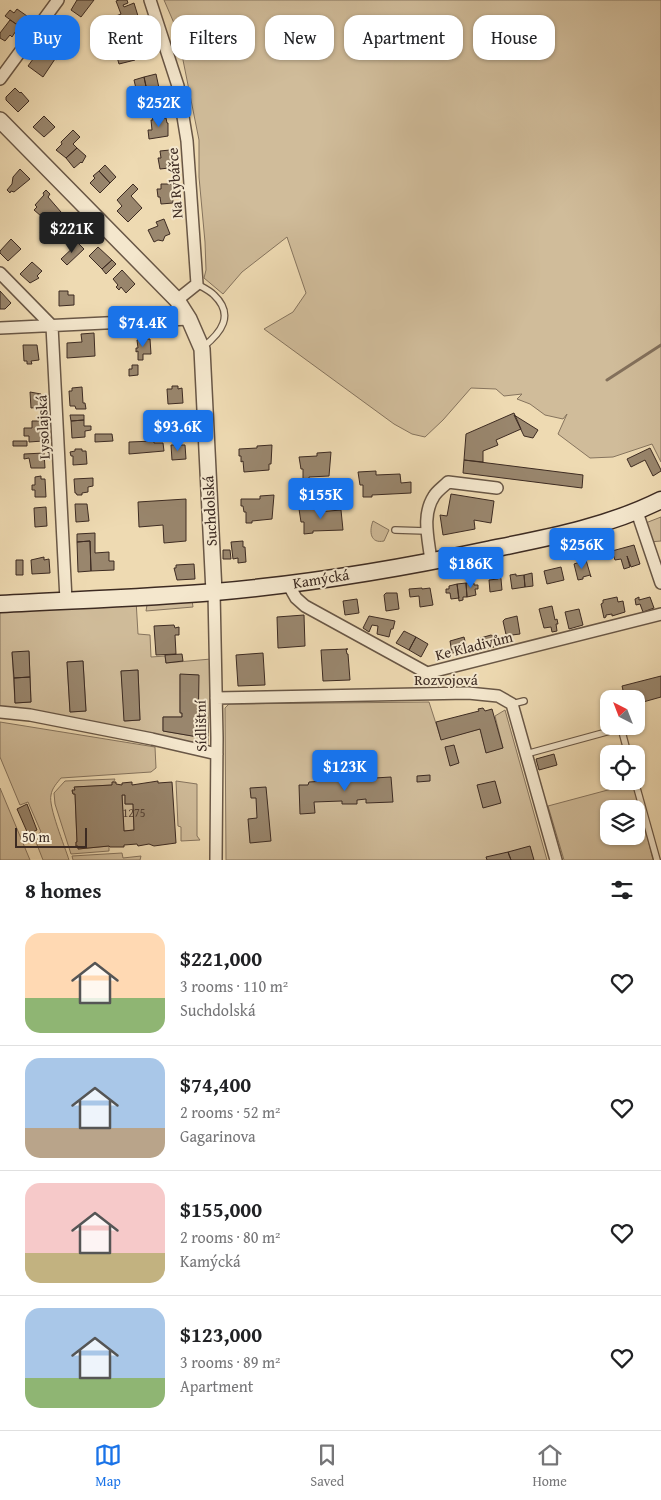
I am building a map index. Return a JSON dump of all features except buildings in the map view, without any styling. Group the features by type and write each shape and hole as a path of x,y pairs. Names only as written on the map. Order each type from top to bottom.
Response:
{"main road":[{"name":"Kamýcká","path":"0,604 214,592 288,584 431,562 548,537 637,512 661,500"}],"street":[{"path":"0,79 58,0"},
{"name":"Na Rybářce","path":"150,0 178,86 187,141 197,284"},
{"name":"Suchdolská","path":"0,120 178,300 189,319 202,348 214,592"},
{"path":"0,273 52,326"},
{"path":"178,300 197,284"},
{"path":"0,328 189,319"},
{"name":"Lysolajská","path":"52,326 66,600"},
{"path":"431,562 426,531 428,511 434,496 448,482 496,488"},
{"path":"637,512 661,583"},
{"name":"Ke Kladivům","path":"288,584 296,598 305,606 427,673 661,614"},
{"name":"Sídlištní","path":"214,592 217,754 216,860"},
{"name":"Rozvojová","path":"216,698 468,693 498,696 512,704"},
{"path":"512,704 556,860"},
{"path":"0,712 24,714 217,754"}],"lane":[{"path":"197,284 214,295 224,309 224,322 216,337 202,348"},
{"path":"395,530 426,531"},
{"path":"512,704 524,701"},
{"path":"526,754 621,728 626,745"},
{"path":"638,790 657,860"}],"shaded area":[{"path":"164,0 661,0 661,462 652,444 613,457 590,458 558,434 567,414 563,419 545,415 530,404 517,399 522,394 504,396 496,389 471,388 425,437 412,434 394,424 264,329 293,312 306,293 287,237 242,272 223,294 204,278 206,270 205,242 199,177 199,140 183,60 255,60 255,15 171,16"},
{"path":"661,517 661,541 649,542 643,524"},
{"path":"373,521 389,530 384,541 373,539 371,529"},
{"path":"136,600 138,634 150,635 151,657 165,656 166,663 211,659 208,745 0,707 0,607","holes":["29,652 31,702 15,703 12,653","83,661 86,711 70,712 67,662","138,670 140,720 125,721 121,671","180,675 198,675 198,737 163,731 163,717 182,717 180,712"]},
{"path":"192,600 193,607 146,611 147,605"},
{"path":"429,702 441,739 480,729 486,752 503,748 495,716 505,710 547,860 226,860 225,708 229,704"},
{"path":"0,722 155,747 156,768 151,772 61,778 52,790 51,800 54,817 69,860 43,860 34,837 41,832 28,802 20,805 0,757"},
{"path":"115,779 112,785 75,787 75,790 72,791 75,794 76,846 78,846 78,849 109,846 109,851 71,854 55,804 54,793 65,781"},
{"path":"176,781 197,784 197,836 200,840 181,841 181,827 178,826"},
{"path":"0,788 30,860 0,860"},
{"path":"608,790 636,790 638,800 600,800 600,845 645,845 645,828 653,860 564,860 548,806"},
{"path":"122,795 125,795 125,804 133,804 134,830 124,831"},
{"path":"122,853 123,858 141,856 140,860 73,860 72,856"}],"waterway":[{"path":"607,380 661,345"}]}
